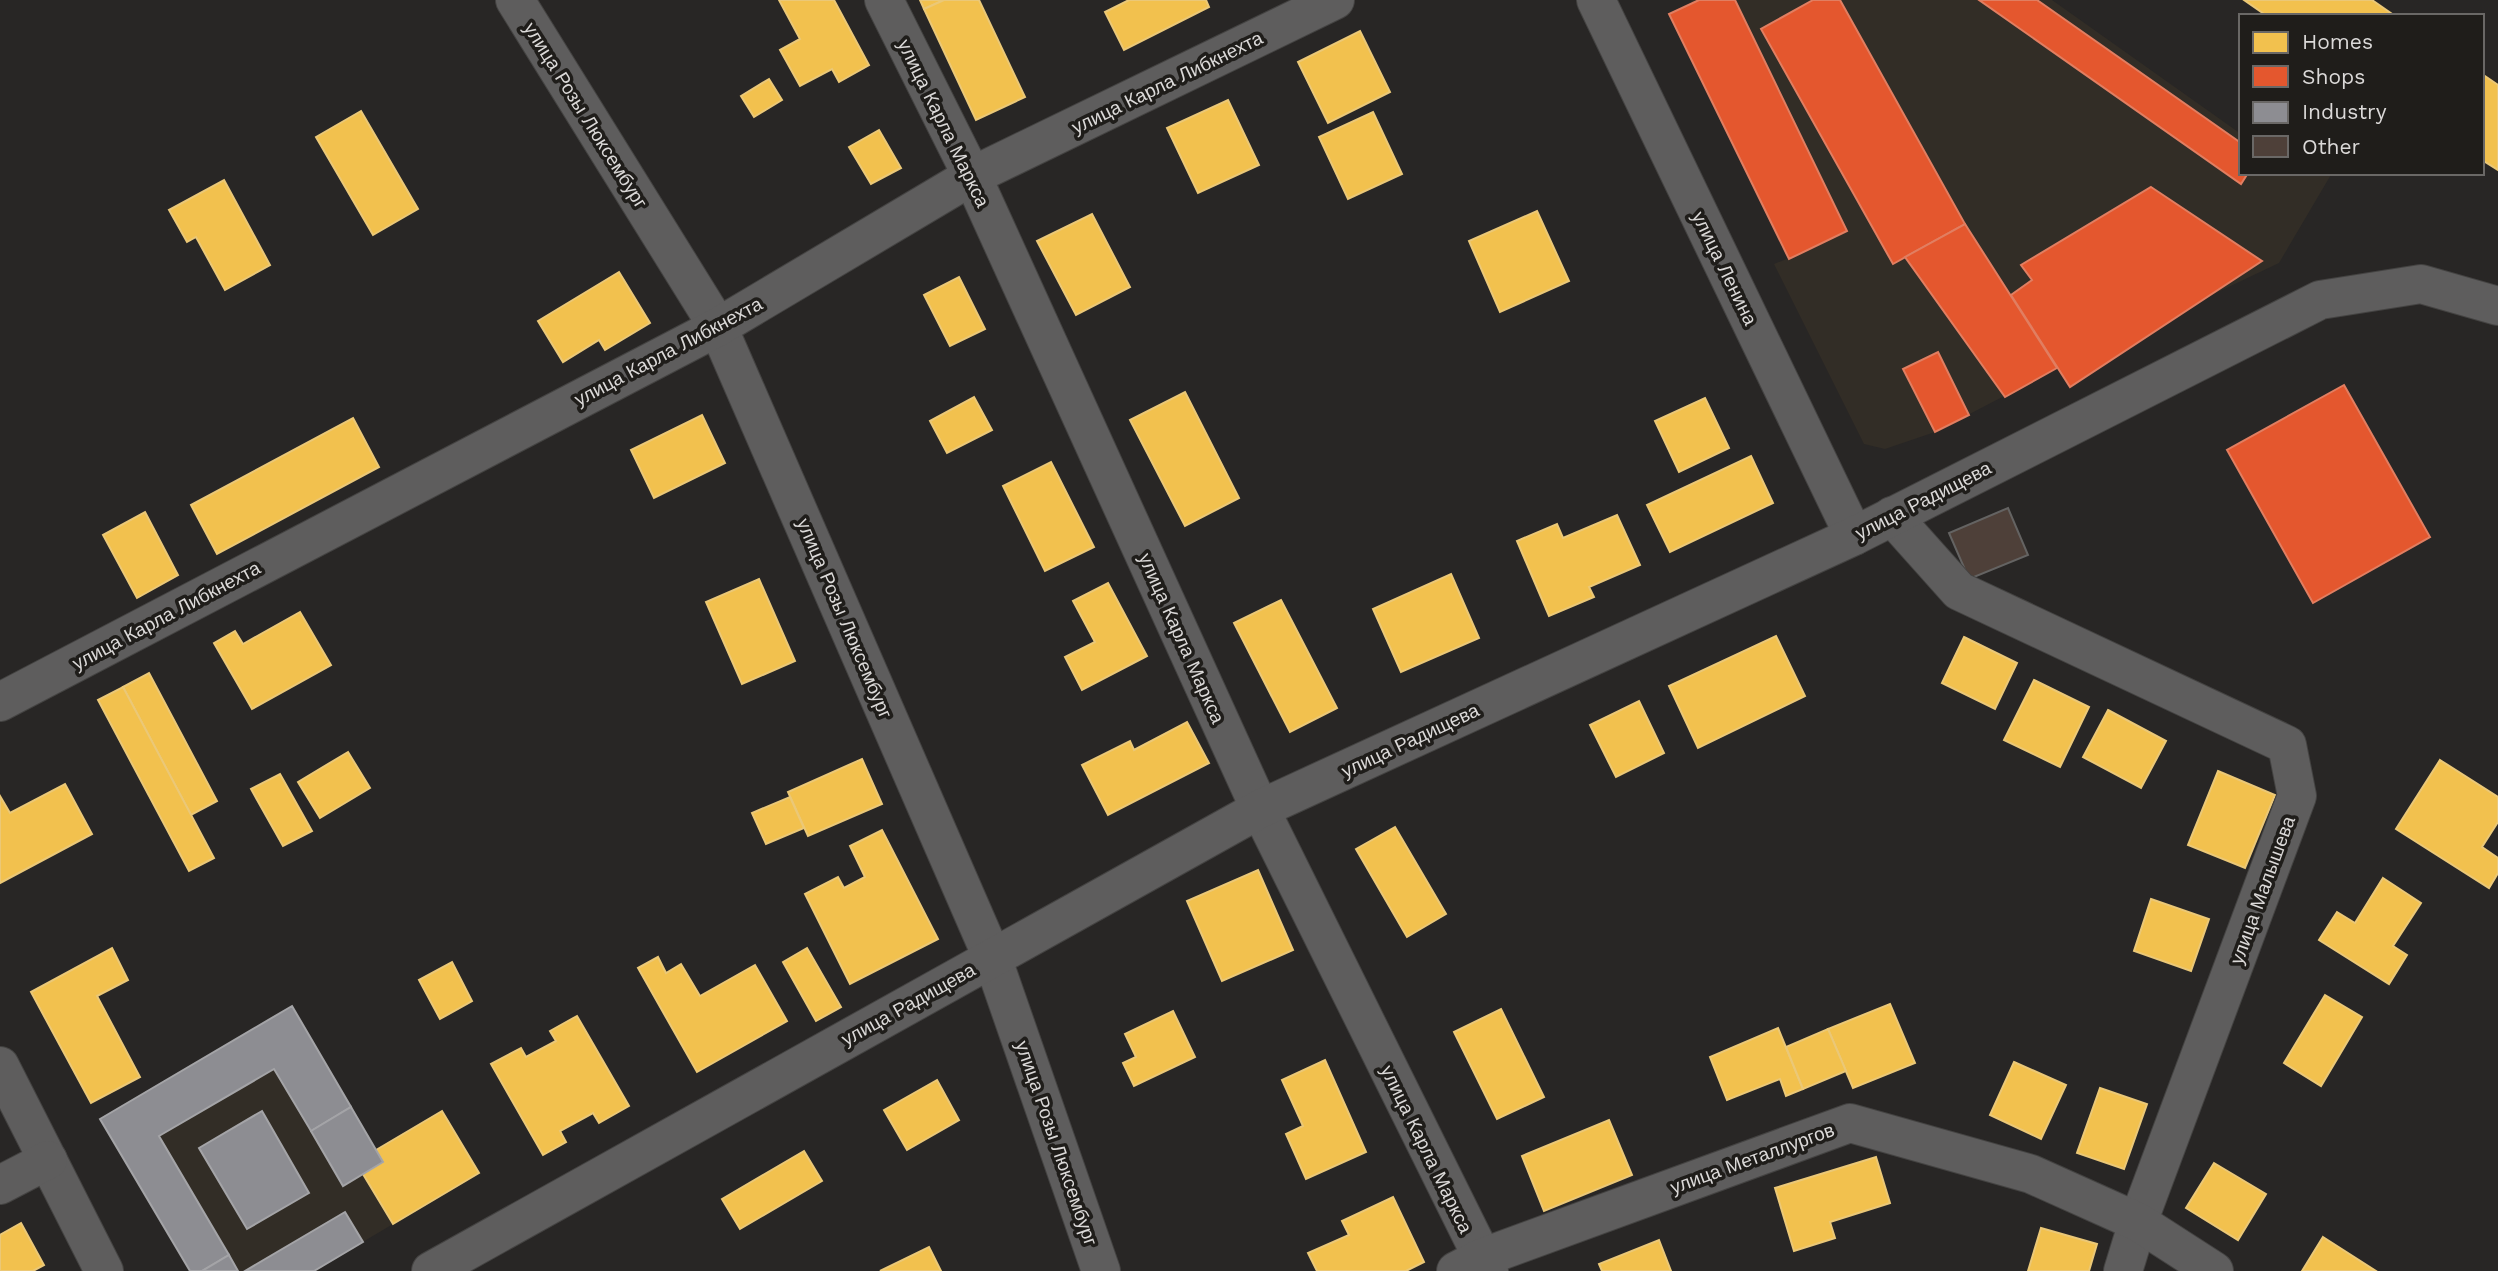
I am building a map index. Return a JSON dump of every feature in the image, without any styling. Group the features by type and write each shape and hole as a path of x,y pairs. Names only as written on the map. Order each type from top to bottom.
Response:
{"street":[{"name":"улица Розы Люксембург","path":"515,0 718,327 992,957 1101,1271"},
{"name":"улица Карла Маркса","path":"884,0 972,176 1260,809 1475,1267"},
{"name":"улица Карла Либкнехта","path":"0,702 718,327 972,176 1335,0"},
{"name":"улица Ленина","path":"1596,0 1854,536"},
{"name":"улица Радищева","path":"432,1271 1260,809 1854,536 2320,300 2421,284 2498,306"},
{"name":"улица Малышева","path":"1892,516 1959,591 2287,745 2297,796 2138,1222 2123,1271"},
{"path":"0,1066 104,1271"},
{"name":"улица Металлургов","path":"1475,1267 1850,1123 2031,1174 2138,1222 2214,1271"},
{"path":"0,1185 48,1160"}],"shaded area":[{"path":"1691,0 2052,0 2239,133 2239,175 2331,175 2279,263 2058,368 1935,432 1885,449 1864,444 1774,264 1789,258"},
{"path":"292,1006 383,1162 393,1224 314,1271 190,1271 100,1119"}],"building: Homes":[{"path":"779,0 834,0 869,65 839,82 832,69 800,86 780,50 800,39"},
{"path":"920,0 944,0 924,9"},
{"path":"944,0 979,0 1025,97 976,120 924,9"},
{"path":"1129,0 1206,0 1209,7 1124,50 1105,12"},
{"path":"2244,0 2372,0 2392,14 2264,14"},
{"path":"1360,31 1390,92 1328,123 1298,62"},
{"path":"2484,75 2498,85 2498,170 2484,161"},
{"path":"769,79 782,100 754,117 741,96"},
{"path":"1228,100 1259,165 1198,193 1167,128"},
{"path":"361,111 418,209 373,235 316,137"},
{"path":"1373,112 1402,174 1348,199 1319,137"},
{"path":"879,130 901,168 871,184 849,147"},
{"path":"224,180 270,265 225,290 196,237 187,242 169,210"},
{"path":"1537,211 1569,281 1500,312 1469,241"},
{"path":"1092,214 1130,287 1076,315 1037,241"},
{"path":"619,272 650,323 605,350 599,340 563,362 538,321"},
{"path":"959,277 985,329 950,346 924,295"},
{"path":"1185,392 1239,498 1185,526 1130,420"},
{"path":"974,397 992,430 947,453 930,421"},
{"path":"1705,398 1729,448 1679,472 1655,421"},
{"path":"702,415 725,463 654,498 631,450"},
{"path":"353,418 379,467 217,554 191,505"},
{"path":"1751,456 1773,503 1670,552 1647,505"},
{"path":"1051,462 1094,547 1045,571 1003,486"},
{"path":"145,512 178,575 137,598 103,535"},
{"path":"1617,515 1640,565 1589,587 1594,597 1549,616 1517,541 1557,524 1563,538"},
{"path":"1451,574 1479,638 1401,672 1373,609"},
{"path":"759,579 795,661 742,684 706,602"},
{"path":"1108,583 1147,656 1082,690 1065,657 1095,642 1073,601"},
{"path":"1281,600 1337,708 1290,732 1234,623"},
{"path":"300,612 331,665 252,709 214,643 235,631 243,644"},
{"path":"1776,636 1805,696 1698,748 1669,686"},
{"path":"1964,637 2017,663 1995,709 1942,683"},
{"path":"149,673 217,801 191,815 123,687"},
{"path":"2034,680 2089,707 2060,767 2004,740"},
{"path":"123,687 214,858 189,871 98,700"},
{"path":"1639,701 1664,753 1616,777 1590,725"},
{"path":"2108,710 2166,741 2141,788 2083,757"},
{"path":"1187,722 1209,763 1108,815 1082,765 1130,741 1134,750"},
{"path":"348,752 370,788 320,818 298,782"},
{"path":"862,759 882,804 808,836 788,792"},
{"path":"2440,760 2498,797 2498,822 2482,847 2498,858 2498,873 2489,888 2396,829"},
{"path":"2218,771 2275,795 2245,868 2188,845"},
{"path":"280,774 312,831 283,846 251,789"},
{"path":"65,784 92,834 0,883 0,796 10,813"},
{"path":"790,797 804,828 766,844 752,813"},
{"path":"1395,827 1446,914 1407,937 1356,849"},
{"path":"882,830 938,939 850,984 805,894 838,877 844,888 865,877 850,846"},
{"path":"1258,870 1293,950 1222,981 1187,901"},
{"path":"2383,878 2421,903 2393,946 2407,955 2389,984 2319,940 2337,912 2355,923"},
{"path":"2151,899 2209,919 2191,971 2134,951"},
{"path":"112,948 128,980 97,996 140,1077 91,1103 31,992"},
{"path":"807,948 841,1007 816,1021 783,962"},
{"path":"658,957 666,973 681,964 700,996 755,965 787,1021 697,1072 638,968"},
{"path":"452,962 472,1001 440,1019 419,980"},
{"path":"2325,995 2362,1017 2321,1086 2284,1063"},
{"path":"1890,1004 1915,1063 1853,1088 1828,1029"},
{"path":"1501,1009 1544,1097 1497,1119 1454,1032"},
{"path":"1173,1011 1195,1057 1134,1086 1123,1063 1136,1057 1125,1034"},
{"path":"577,1016 629,1106 599,1123 593,1113 560,1131 566,1142 543,1155 491,1064 521,1048 526,1057 556,1041 550,1031"},
{"path":"1778,1028 1803,1089 1786,1096 1780,1079 1727,1100 1710,1057"},
{"path":"1828,1029 1846,1071 1803,1089 1786,1047"},
{"path":"1325,1060 1366,1152 1306,1179 1286,1134 1303,1126 1282,1080"},
{"path":"2014,1062 2066,1085 2041,1139 1990,1115"},
{"path":"937,1080 959,1120 907,1150 884,1110"},
{"path":"2100,1088 2147,1104 2124,1169 2077,1153"},
{"path":"442,1111 479,1173 393,1224 363,1174 383,1162 376,1150"},
{"path":"1609,1120 1632,1175 1544,1211 1522,1156"},
{"path":"804,1151 822,1181 740,1229 722,1199"},
{"path":"1876,1157 1890,1203 1830,1222 1835,1238 1794,1251 1775,1188"},
{"path":"2214,1163 2266,1194 2238,1240 2186,1208"},
{"path":"1393,1197 1424,1262 1406,1271 1317,1271 1308,1253 1349,1235 1342,1221"},
{"path":"21,1223 44,1265 33,1271 0,1271 0,1235"},
{"path":"2041,1228 2097,1244 2089,1271 2028,1271"},
{"path":"2323,1237 2376,1271 2302,1271"},
{"path":"1659,1240 1671,1271 1602,1271 1599,1264"},
{"path":"929,1247 941,1271 880,1271"}],"building: Shops":[{"path":"1699,0 1735,0 1847,231 1789,259 1669,14"},
{"path":"1813,0 1840,0 1965,224 1893,264 1761,29"},
{"path":"1979,0 2037,0 2239,142 2239,175 2247,175 2241,184"},
{"path":"2151,187 2262,261 2070,387 2011,295 2032,280 2021,265"},
{"path":"1965,224 2057,368 2005,397 1905,257"},
{"path":"1938,352 1969,415 1935,432 1903,369"},
{"path":"2344,385 2430,537 2313,603 2227,450"}],"building: Industry":[{"path":"292,1006 351,1107 311,1131 274,1069 159,1136 229,1255 202,1271 190,1271 100,1119"},
{"path":"351,1107 383,1162 343,1186 311,1131"},
{"path":"262,1111 309,1193 247,1229 199,1148"},
{"path":"345,1212 363,1242 314,1271 245,1271"},
{"path":"229,1255 238,1271 202,1271"}],"building: Other":[{"path":"2008,508 2028,555 1969,579 1949,533"}]}
